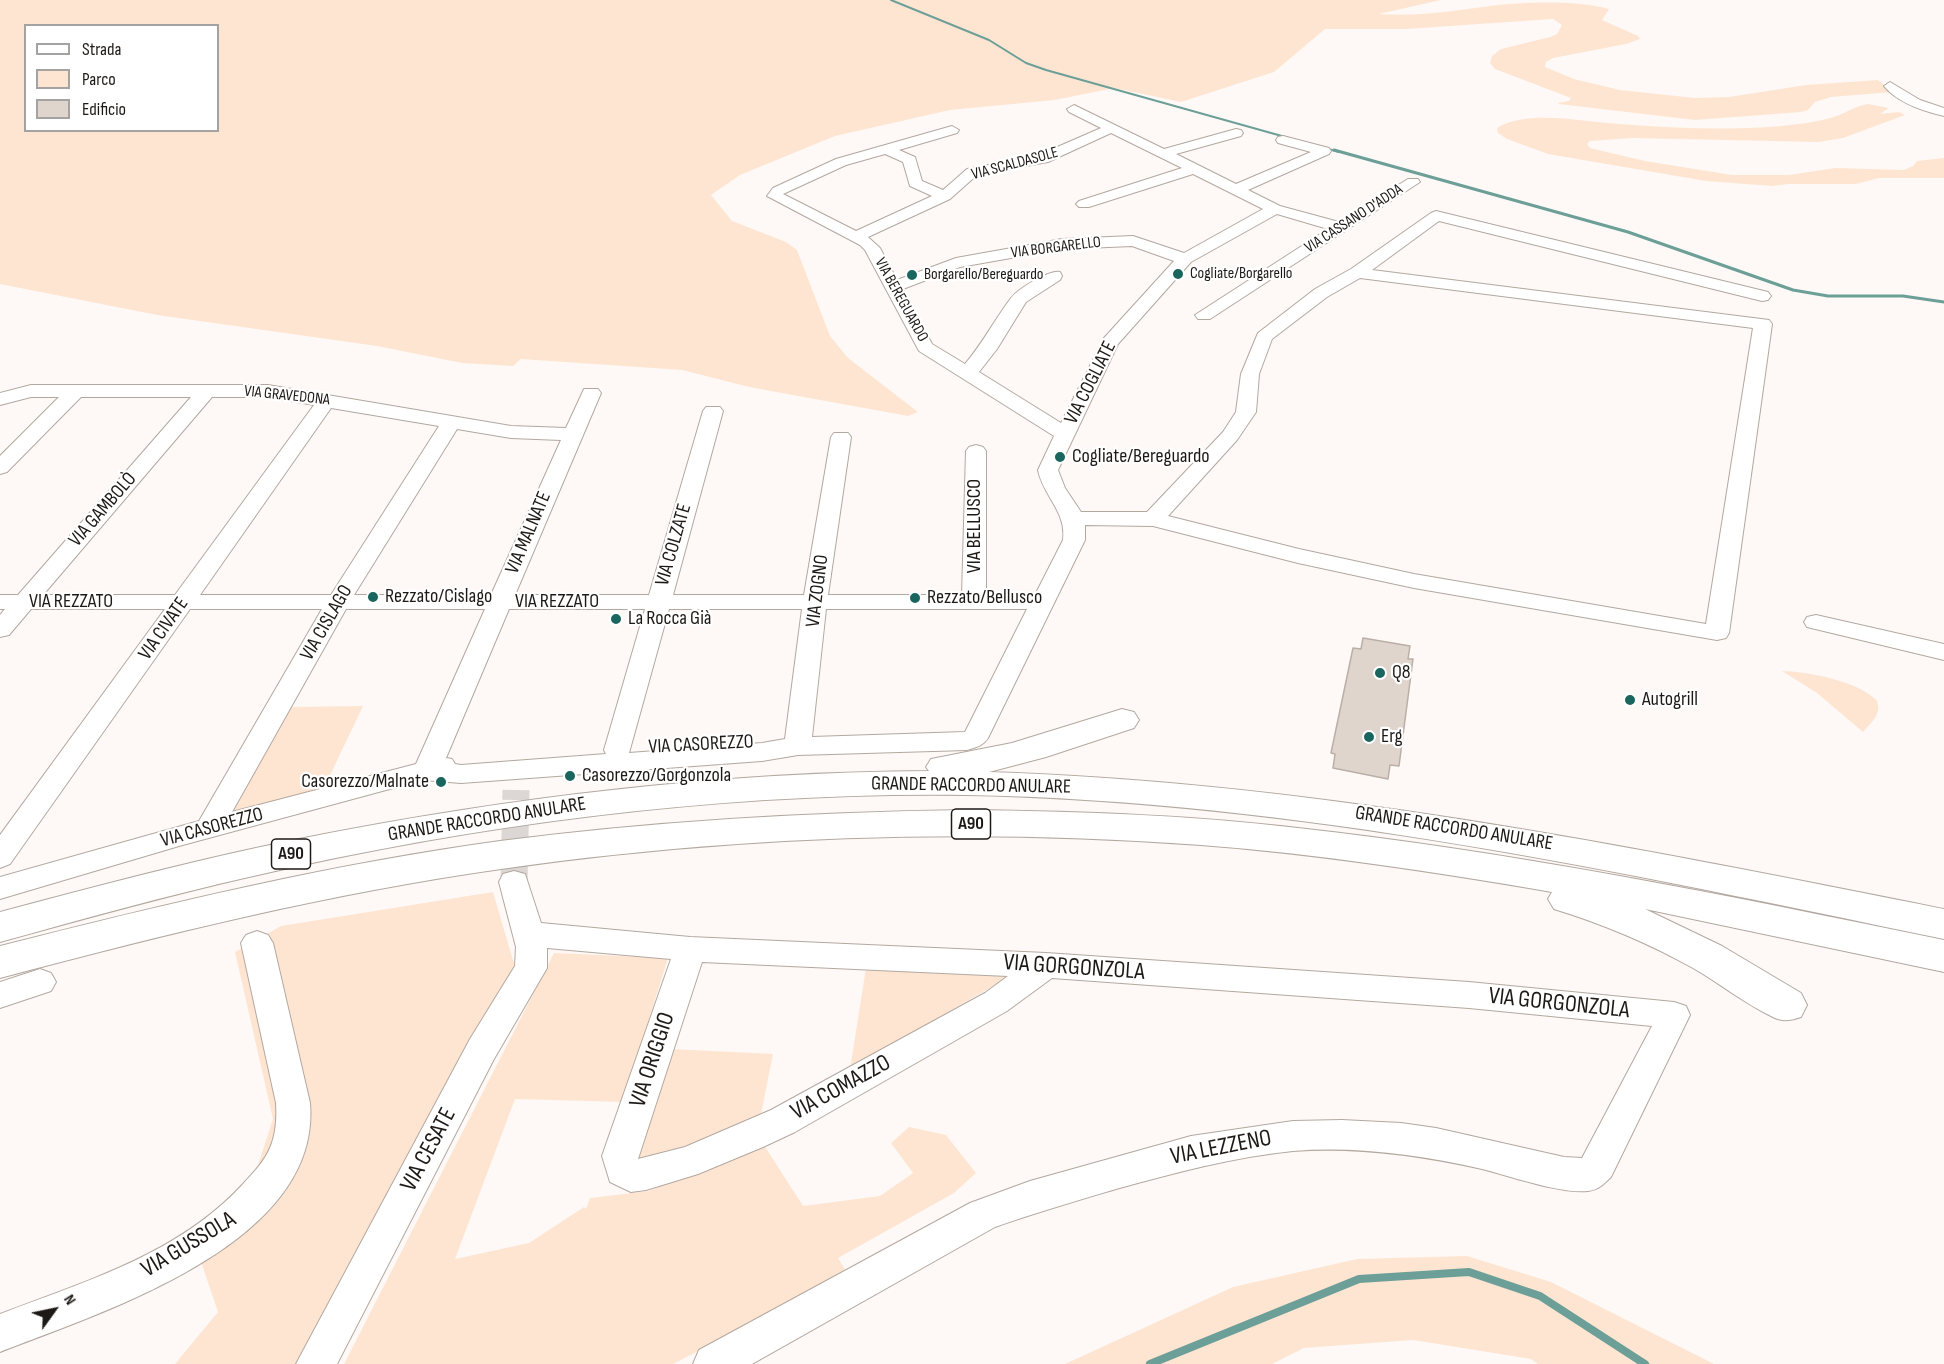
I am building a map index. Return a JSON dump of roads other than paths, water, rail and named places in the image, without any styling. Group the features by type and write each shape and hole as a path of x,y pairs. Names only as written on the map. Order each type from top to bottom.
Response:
{"highway":[{"path":"682,794 778,775 944,767 980,763 1122,720"},
{"name":"GRANDE RACCORDO ANULARE","path":"0,927 192,877 332,845 504,815 682,794 849,785 987,784 1108,789 1274,803 1410,821 1567,848 1944,924"},
{"name":"GRANDE RACCORDO ANULARE","path":"0,962 187,915 334,884 570,846 716,833 939,823 1043,824 1204,832 1405,854 1665,898 1944,956"},
{"path":"1405,854 1578,901 1629,918 1711,958 1786,1005"}],"street":[{"path":"1890,86 1908,100 1923,107 1944,112"},
{"path":"1074,109 1275,209 1341,228"},
{"name":"VIA SCALDASOLE","path":"857,236 945,196 972,172 1043,159 1111,128"},
{"name":"VIA BEREGUARDO","path":"952,130 837,163 778,191 775,195 857,236 871,246 922,342 929,350 1065,434"},
{"path":"1164,153 1236,133"},
{"path":"1235,190 1324,151 1283,140"},
{"path":"887,149 910,160 915,183 945,196"},
{"path":"1084,204 1194,169"},
{"name":"VIA CASSANO D'ADDA","path":"1204,315 1413,182"},
{"name":"VIA COGLIATE","path":"1074,519 1048,473 1050,464 1110,342 1185,259 1275,209"},
{"path":"1153,519 1230,436 1246,412 1250,374 1261,341 1321,293 1357,273 1436,216 1762,296"},
{"name":"VIA BORGARELLO","path":"893,287 956,263 1062,244 1133,241 1185,259"},
{"path":"1042,602 1074,540 1076,530 1074,519 1109,517 1153,519 1298,556 1414,581 1717,633 1763,324 1357,273"},
{"path":"967,374 988,349 1019,299 1054,276"},
{"name":"VIA GAMBOLÒ","path":"0,630 207,390"},
{"name":"VIA GRAVEDONA","path":"0,399 26,391 268,391 511,432 572,434"},
{"path":"0,468 76,391"},
{"name":"VIA MALNATE","path":"426,772 591,393"},
{"name":"VIA CIVATE","path":"0,858 327,400"},
{"name":"VIA COLZATE","path":"617,750 713,411"},
{"name":"VIA CISLAGO","path":"209,828 339,602 451,422"},
{"name":"VIA ZOGNO","path":"798,746 841,437"},
{"name":"VIA BELLUSCO","path":"974,602 976,451"},
{"name":"VIA REZZATO","path":"0,602 1042,602"},
{"name":"VIA CASOREZZO","path":"426,772 517,781 798,746 967,741 977,736 1042,602"},
{"path":"1816,622 1944,652"},
{"name":"VIA CASOREZZO","path":"0,888 209,828 469,760 751,741 784,742 798,746"},
{"path":"514,882 517,902 529,934"},
{"name":"VIA GORGONZOLA","path":"529,934 690,949 1046,965 1469,995 1674,1015"},
{"name":"VIA CESATE","path":"316,1364 482,1049 531,968 533,952 529,934"},
{"name":"VIA GUSSOLA","path":"0,1333 142,1276 184,1255 236,1219 252,1204 274,1176 288,1150 295,1121 257,942"},
{"name":"VIA ORIGGIO","path":"623,1171 620,1156 690,949"},
{"name":"VIA COMAZZO","path":"623,1171 633,1176 651,1172 757,1133 996,1002 1046,965"},
{"path":"0,995 40,982"},
{"name":"VIA LEZZENO","path":"713,1364 983,1215 1030,1198 1191,1152 1293,1136 1342,1135 1401,1138 1436,1143 1564,1173 1589,1175 1598,1166 1674,1015"}],"waterway":[{"path":"891,0 989,40 1026,63 1046,70 1339,152"},
{"path":"1334,150 1628,232 1793,290 1828,296 1903,296 1944,302"},
{"path":"1150,1364 1359,1279 1469,1272 1540,1296 1645,1364"}],"tunnel":[{"path":"514,882 516,790"}],"place":[{"name":"Cogliate/Borgarello","path":"1178,274"},
{"name":"Borgarello/Bereguardo","path":"912,275"},
{"name":"Cogliate/Bereguardo","path":"1060,457"},
{"name":"Rezzato/Cislago","path":"373,597"},
{"name":"Rezzato/Bellusco","path":"915,598"},
{"name":"La Rocca Già","path":"616,619"},
{"name":"Q8","path":"1380,673"},
{"name":"Autogrill","path":"1630,700"},
{"name":"Erg","path":"1369,737"},
{"name":"Casorezzo/Gorgonzola","path":"570,776"},
{"name":"Casorezzo/Malnate","path":"441,782"}]}
